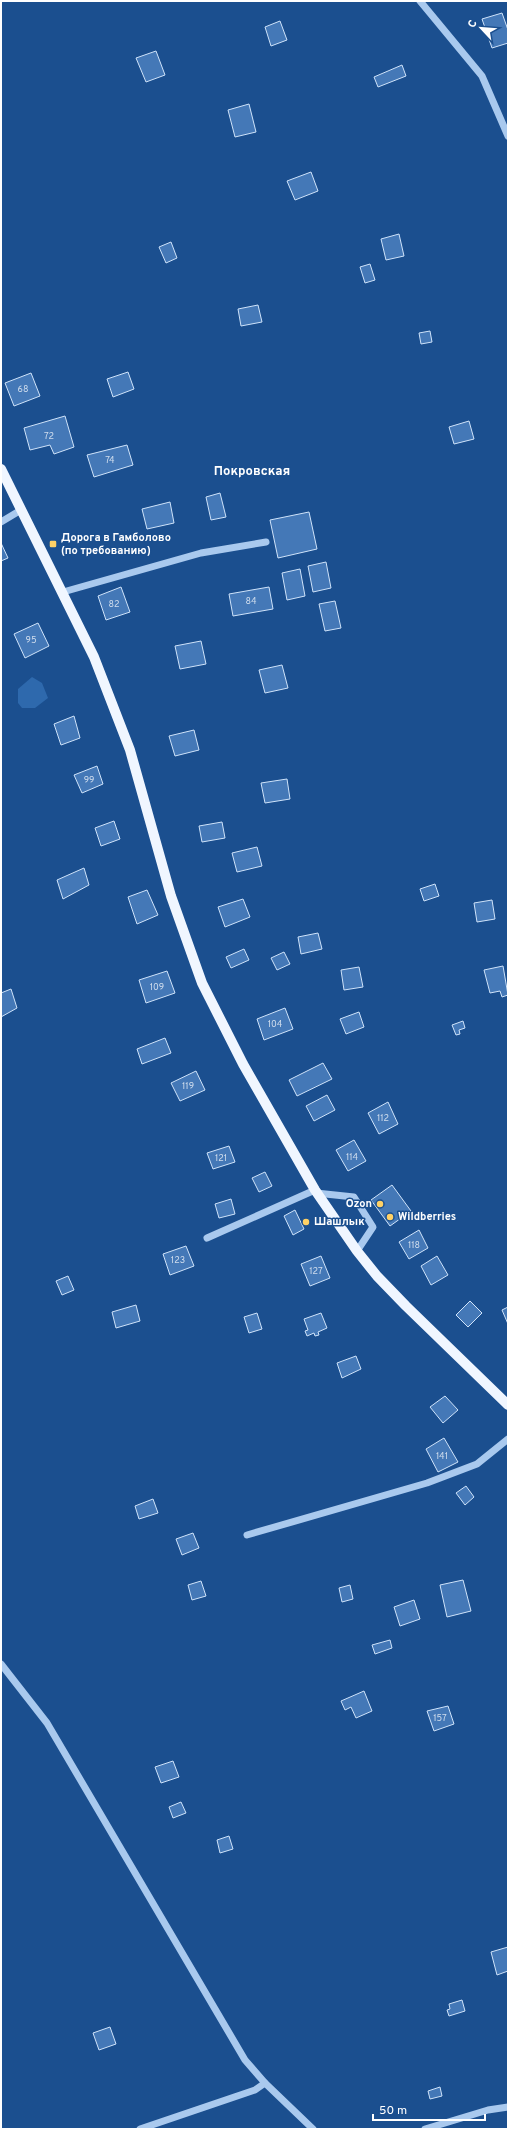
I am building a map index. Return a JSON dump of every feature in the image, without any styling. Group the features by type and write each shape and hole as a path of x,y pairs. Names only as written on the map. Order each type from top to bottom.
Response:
{"main road":[{"path":"1,469 94,657 130,750 171,896 202,983 243,1064 316,1192 357,1251 377,1276 406,1306 508,1405"}],"street":[{"path":"420,1 482,76 508,136"},
{"path":"1,522 20,510"},
{"path":"63,592 201,554 266,542"},
{"path":"207,1238 316,1192 354,1197 373,1227 357,1251"},
{"path":"247,1535 427,1483 477,1464 508,1439"},
{"path":"1,1664 47,1723 245,2060 265,2083 313,2129"},
{"path":"140,2129 255,2090 265,2083"},
{"path":"425,2129 488,2110 508,2107"}],"shaded area":[{"path":"32,677 42,683 48,698 35,708 22,708 18,703 18,689"}],"building":[{"path":"502,13 508,30 508,43 492,48 482,19"},
{"path":"280,21 287,40 271,46 265,27"},
{"path":"156,51 165,75 146,82 136,58"},
{"path":"402,65 406,76 378,87 374,77"},
{"path":"249,104 256,132 235,137 228,110"},
{"path":"311,172 318,191 295,200 287,181"},
{"path":"399,234 404,256 386,260 381,239"},
{"path":"171,242 177,258 166,263 159,247"},
{"path":"370,264 375,280 365,283 360,267"},
{"path":"258,305 262,322 241,326 238,309"},
{"path":"430,331 432,342 421,344 419,333"},
{"path":"128,372 134,389 113,397 107,379"},
{"path":"31,373 40,396 14,406 5,383"},
{"path":"65,416 74,447 54,454 50,445 30,450 24,428"},
{"path":"469,421 474,439 454,444 449,427"},
{"path":"127,445 133,465 94,477 87,455"},
{"path":"220,493 226,517 211,520 206,497"},
{"path":"170,502 174,523 147,529 142,509"},
{"path":"309,512 317,549 278,558 270,520"},
{"path":"1,543 8,558 1,561"},
{"path":"326,562 331,588 313,592 308,566"},
{"path":"300,569 305,596 287,600 282,573"},
{"path":"121,587 130,612 106,620 98,596"},
{"path":"269,587 273,609 233,616 229,594"},
{"path":"335,601 341,628 325,631 319,604"},
{"path":"38,623 49,646 25,658 14,634"},
{"path":"201,641 206,664 180,669 175,646"},
{"path":"282,665 288,688 265,693 259,670"},
{"path":"74,716 80,738 61,745 54,724"},
{"path":"194,730 199,750 175,756 169,736"},
{"path":"97,766 103,784 82,793 74,775"},
{"path":"287,779 290,799 265,803 261,783"},
{"path":"114,821 120,839 101,846 95,828"},
{"path":"222,822 225,838 202,842 199,826"},
{"path":"257,847 262,866 237,872 232,853"},
{"path":"84,868 89,885 63,899 57,880"},
{"path":"435,884 439,896 424,901 420,889"},
{"path":"147,890 158,915 137,924 128,897"},
{"path":"243,899 250,917 225,927 218,907"},
{"path":"492,900 495,919 477,922 474,903"},
{"path":"318,933 322,949 301,954 298,937"},
{"path":"244,949 249,960 231,968 226,957"},
{"path":"284,952 290,964 277,970 271,958"},
{"path":"503,966 508,995 502,997 500,991 490,993 484,970"},
{"path":"359,967 363,987 344,990 341,970"},
{"path":"167,971 175,993 146,1003 139,980"},
{"path":"11,989 17,1008 1,1017 1,993"},
{"path":"285,1008 293,1029 264,1040 257,1019"},
{"path":"359,1012 364,1027 346,1034 340,1019"},
{"path":"463,1021 465,1028 459,1030 460,1034 456,1035 452,1025"},
{"path":"165,1038 171,1053 142,1064 137,1049"},
{"path":"323,1063 332,1079 297,1096 289,1080"},
{"path":"196,1071 205,1090 180,1101 171,1083"},
{"path":"327,1095 335,1110 314,1121 306,1106"},
{"path":"388,1102 398,1124 379,1134 368,1113"},
{"path":"354,1140 366,1161 348,1171 336,1150"},
{"path":"229,1146 235,1162 213,1169 207,1153"},
{"path":"265,1172 272,1186 259,1192 252,1178"},
{"path":"392,1185 411,1211 390,1226 371,1200"},
{"path":"231,1199 235,1214 219,1218 215,1204"},
{"path":"295,1210 304,1229 293,1235 284,1216"},
{"path":"419,1230 428,1248 409,1259 399,1242"},
{"path":"186,1246 194,1266 170,1275 163,1254"},
{"path":"321,1256 330,1278 310,1286 301,1264"},
{"path":"437,1256 448,1275 431,1285 421,1266"},
{"path":"68,1276 74,1290 62,1295 56,1281"},
{"path":"470,1301 482,1313 468,1327 456,1315"},
{"path":"136,1305 140,1321 116,1328 112,1312"},
{"path":"508,1307 508,1324 502,1310"},
{"path":"257,1313 262,1329 249,1333 244,1317"},
{"path":"321,1313 327,1328 318,1332 319,1335 315,1336 314,1333 307,1336 305,1331 308,1330 304,1319"},
{"path":"356,1356 361,1369 342,1378 337,1363"},
{"path":"445,1396 458,1410 443,1423 430,1407"},
{"path":"444,1438 458,1462 438,1472 426,1449"},
{"path":"466,1486 474,1497 465,1505 456,1493"},
{"path":"153,1499 158,1513 139,1519 135,1506"},
{"path":"193,1533 199,1548 182,1555 176,1539"},
{"path":"463,1580 471,1611 447,1617 440,1585"},
{"path":"201,1581 206,1596 192,1600 188,1585"},
{"path":"350,1585 353,1599 342,1602 339,1588"},
{"path":"414,1600 420,1619 400,1626 394,1607"},
{"path":"390,1640 392,1648 375,1654 372,1645"},
{"path":"364,1691 372,1711 356,1718 351,1707 345,1710 341,1701"},
{"path":"448,1706 454,1724 434,1731 427,1711"},
{"path":"173,1761 179,1777 161,1783 155,1767"},
{"path":"181,1802 186,1813 173,1818 169,1807"},
{"path":"229,1836 233,1849 220,1853 217,1840"},
{"path":"508,1947 508,1971 497,1975 491,1952"},
{"path":"462,2000 465,2011 449,2016 447,2010 450,2009 449,2004"},
{"path":"110,2027 116,2044 99,2050 93,2033"},
{"path":"440,2087 442,2096 430,2099 428,2091"}],"place":[{"name":"Дорога в Гамболово (по требованию)","path":"53,544"},
{"name":"Ozon","path":"380,1204"},
{"name":"Wildberries","path":"390,1217"},
{"name":"Шашлык","path":"306,1222"}],"district":[{"name":"Покровская","path":"252,472"}]}
